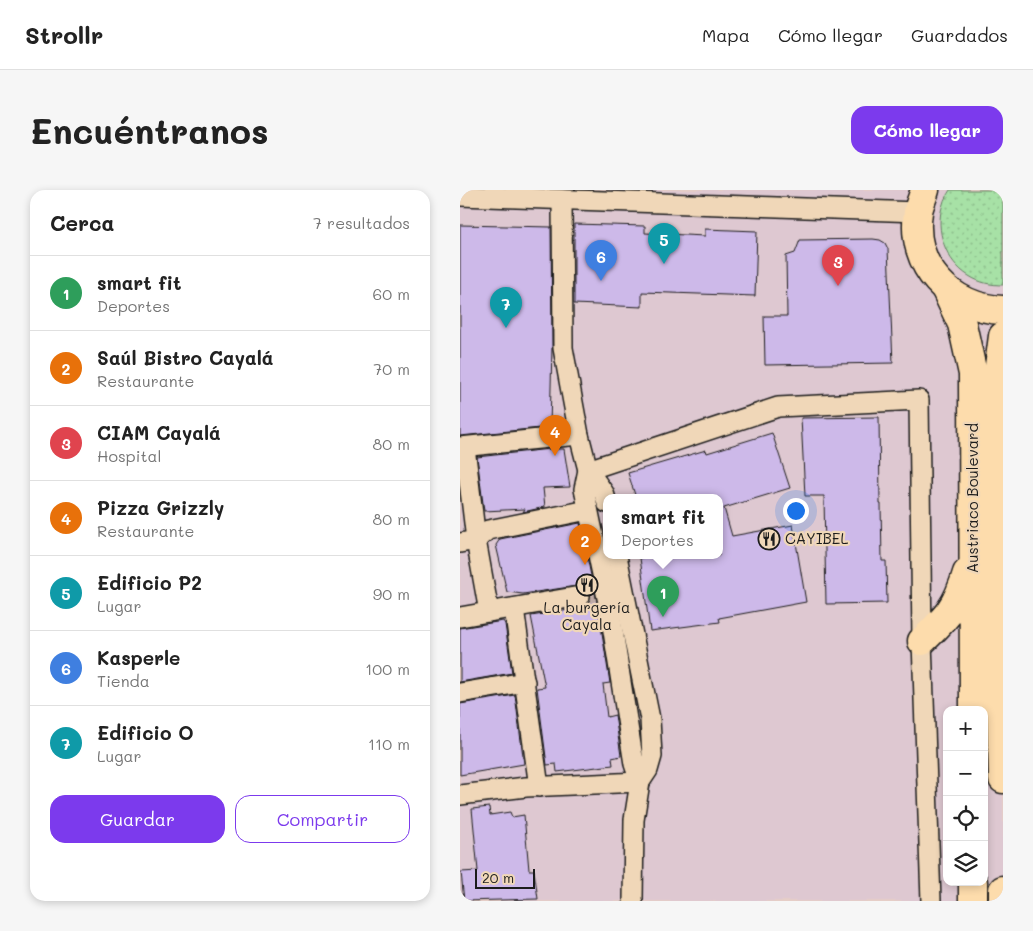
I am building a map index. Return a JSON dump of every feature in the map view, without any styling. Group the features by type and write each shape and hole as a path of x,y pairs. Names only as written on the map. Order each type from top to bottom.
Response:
{"main road":[{"path":"922,201 918,237 923,257 932,275 946,290 966,303 988,310 1003,310"},
{"name":"Austriaco Boulevard","path":"946,290 962,324 973,374 974,706"},
{"name":"Austriaco Boulevard","path":"1003,336 998,374 1003,779"},
{"path":"922,642 953,608 961,592 973,550"},
{"path":"973,901 974,886"},
{"path":"1003,890 1003,901"}],"street":[{"path":"460,196 562,200 922,201"},
{"path":"562,200 563,348 579,436 588,470 604,494"},
{"path":"588,470 778,407 920,400 922,642 931,901"},
{"path":"489,612 468,542 462,447 579,436"},
{"path":"588,470 584,489 601,591 650,719 652,756 648,770 640,782 634,820 633,901"},
{"path":"468,542 488,530 588,510"},
{"path":"601,591 616,559"},
{"path":"460,617 601,591"},
{"path":"514,608 539,786"},
{"path":"460,693 525,682"},
{"path":"460,795 539,786 640,782"}],"shaded area":[{"path":"460,190 1003,190 1003,901 460,901"}],"green space":[{"path":"950,190 1003,190 1003,285 994,285 973,278 961,270 948,254 941,235 940,224 943,202"}],"building":[{"path":"574,224 645,226 645,233 705,236 705,229 757,231 755,296 642,292 642,307 574,304"},
{"path":"460,225 551,227 552,347 550,427 460,436"},
{"path":"873,239 885,243 888,249 893,363 765,365 764,316 787,316 786,256 795,253 800,240"},
{"path":"879,417 882,561 886,561 887,603 826,604 824,496 805,496 801,418"},
{"path":"772,433 790,488 724,508 732,536 793,525 806,602 719,618 720,622 650,631 640,559 723,559 723,494 635,494 628,473 706,450 707,453"},
{"path":"564,449 570,487 543,488 545,507 523,512 525,509 484,511 477,457"},
{"path":"580,523 599,614 610,683 603,684 607,717 615,715 621,756 612,758 613,765 557,772 556,764 547,765 537,688 545,687 531,616 595,606 587,605 591,599 591,594 588,588 583,585 523,594 507,592 496,545 500,539"},
{"path":"503,621 512,673 460,682 460,628"},
{"path":"515,695 524,764 460,775 460,704"},
{"path":"489,807 490,815 510,812 512,817 524,815 529,870 534,870 538,899 464,901 461,872 478,871 472,809"}],"tunnel":[{"path":"580,596 594,592"}],"place":[{"name":"Edificio P2","path":"664,264"},
{"name":"Kasperle","path":"601,281"},
{"name":"CIAM Cayalá","path":"838,286"},
{"name":"Edificio O","path":"506,328"},
{"name":"Pizza Grizzly","path":"555,456"},
{"name":"CAYIBEL","path":"769,539"},
{"name":"Saúl Bistro Cayalá","path":"585,565"},
{"name":"La burgería Cayala","path":"587,585"},
{"name":"smart fit","path":"663,617"}]}
